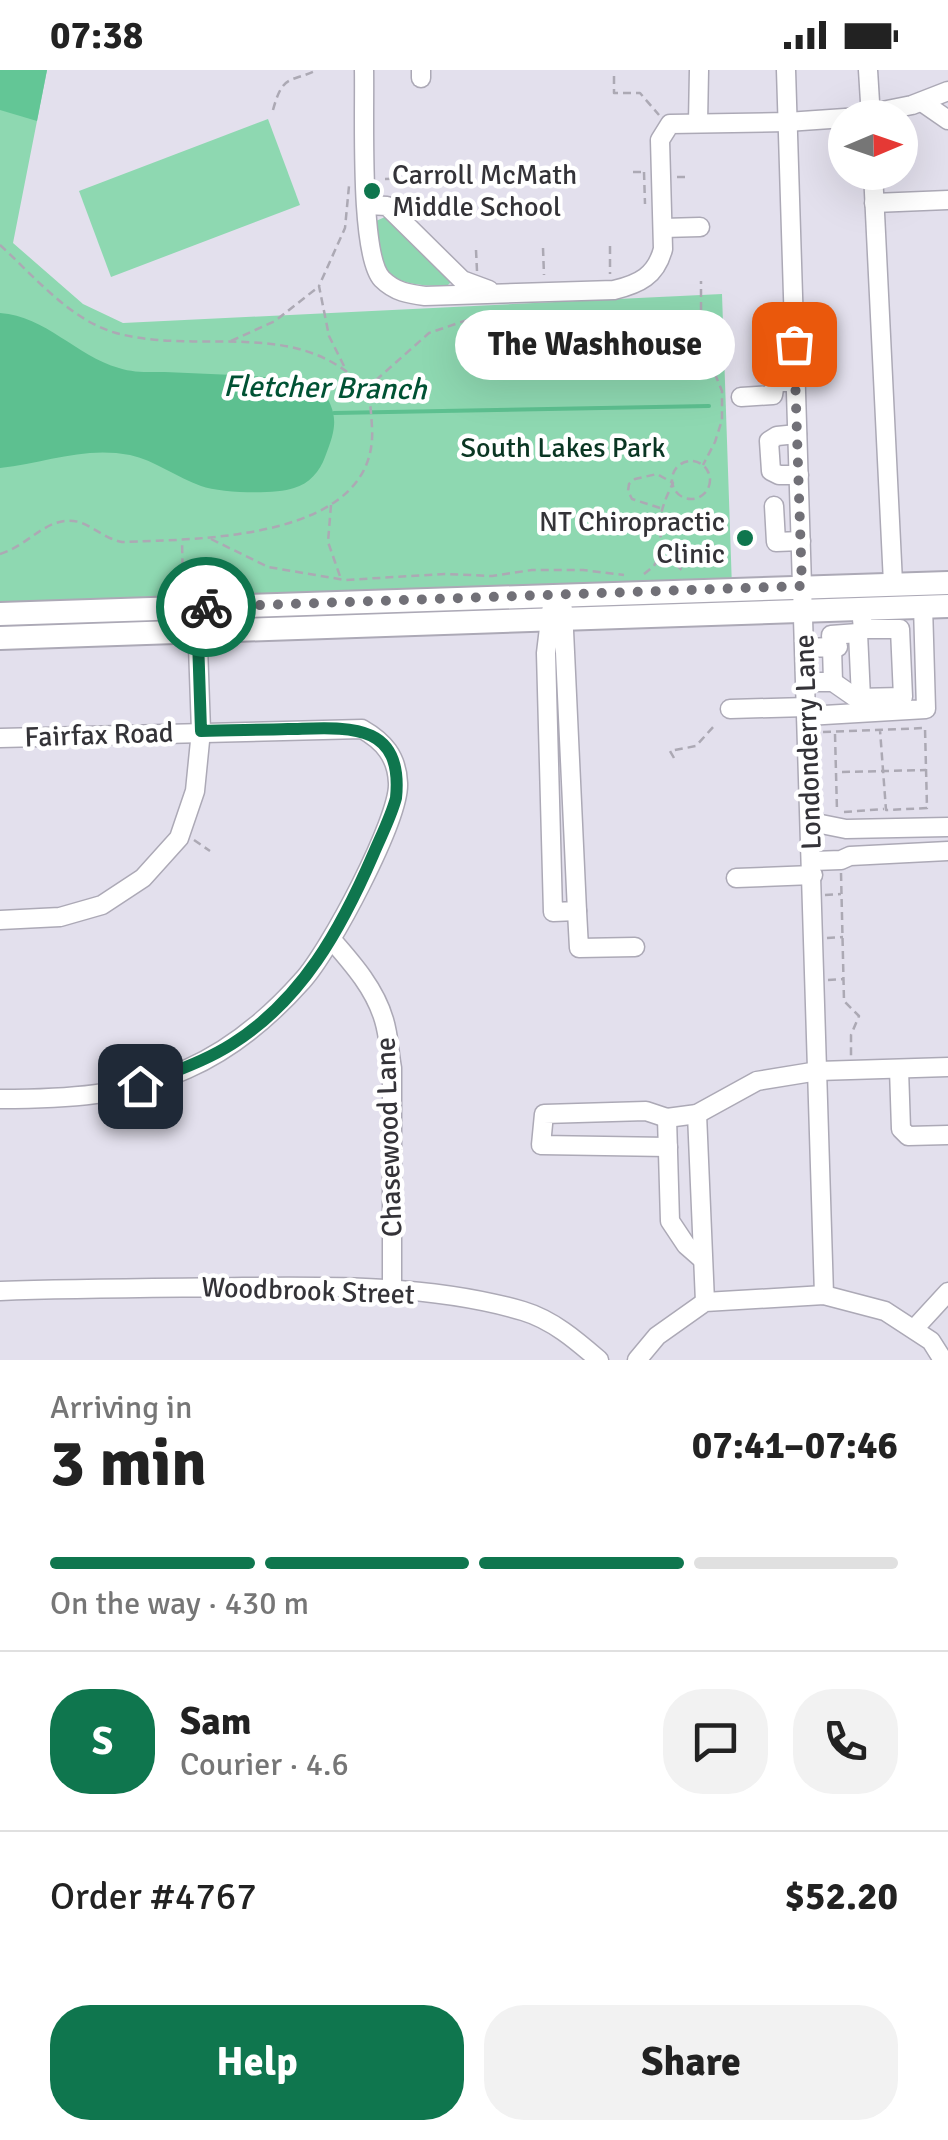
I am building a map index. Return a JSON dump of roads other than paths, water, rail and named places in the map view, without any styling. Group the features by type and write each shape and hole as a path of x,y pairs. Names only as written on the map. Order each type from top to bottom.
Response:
{"main road":[{"path":"0,614 557,607 803,598 892,583 948,583"},
{"path":"803,598 848,649 923,606 948,606"},
{"path":"0,638 192,612"}],"street":[{"path":"364,70 368,247 381,278 401,293 425,296 611,290 634,285 648,278 659,262 663,228 660,140 670,124 828,119"},
{"path":"698,70 698,123"},
{"name":"Londonderry Lane","path":"786,70 824,1295"},
{"path":"868,70 870,100"},
{"path":"918,103 948,92"},
{"path":"922,102 948,120"},
{"path":"874,190 892,583"},
{"path":"874,202 948,200"},
{"path":"367,205 387,206 462,280 498,294"},
{"path":"663,228 700,227"},
{"path":"741,397 773,395 775,382 796,382"},
{"path":"797,434 769,441 770,464 771,471 778,475 799,475"},
{"path":"774,506 776,542 801,541"},
{"path":"730,709 926,709 923,606"},
{"path":"557,607 546,653 553,912 577,911 579,948 635,948"},
{"path":"0,920 60,917 102,905 144,878 178,838 195,791 201,731 192,612"},
{"path":"806,682 848,649 900,628 903,697 861,698"},
{"path":"805,648 848,649"},
{"path":"848,649 861,698"},
{"path":"848,649 861,698"},
{"name":"Fairfax Road","path":"0,738 347,728 362,729 376,737 393,758 398,782 396,798 332,940"},
{"path":"811,822 846,829 948,827"},
{"path":"736,878 813,868 850,856 948,851"},
{"path":"0,1099 68,1099 104,1094 187,1070 254,1028 305,978 332,940"},
{"name":"Chasewood Lane","path":"332,940 356,966 375,996 389,1040 392,1290"},
{"path":"668,1147 540,1146 544,1114 646,1111 667,1118 697,1114 758,1081 818,1072 948,1067"},
{"path":"899,1068 902,1129 908,1136 948,1135"},
{"path":"697,1114 705,1302"},
{"path":"667,1118 670,1222 702,1259"},
{"name":"Woodbrook Street","path":"0,1291 326,1286 392,1290 473,1300 526,1312 567,1333 600,1360"},
{"path":"914,1329 948,1292"},
{"path":"637,1360 656,1336 705,1302 824,1295 885,1312 943,1349"}],"waterway":[{"name":"Fletcher Branch","path":"334,413 709,406"}],"place":[{"name":"Carroll McMath Middle School","path":"372,191"},
{"name":"The Washhouse","path":"794,344"},
{"name":"NT Chiropractic Clinic","path":"745,538"}],"park label":[{"name":"South Lakes Park","path":"563,448"}]}
